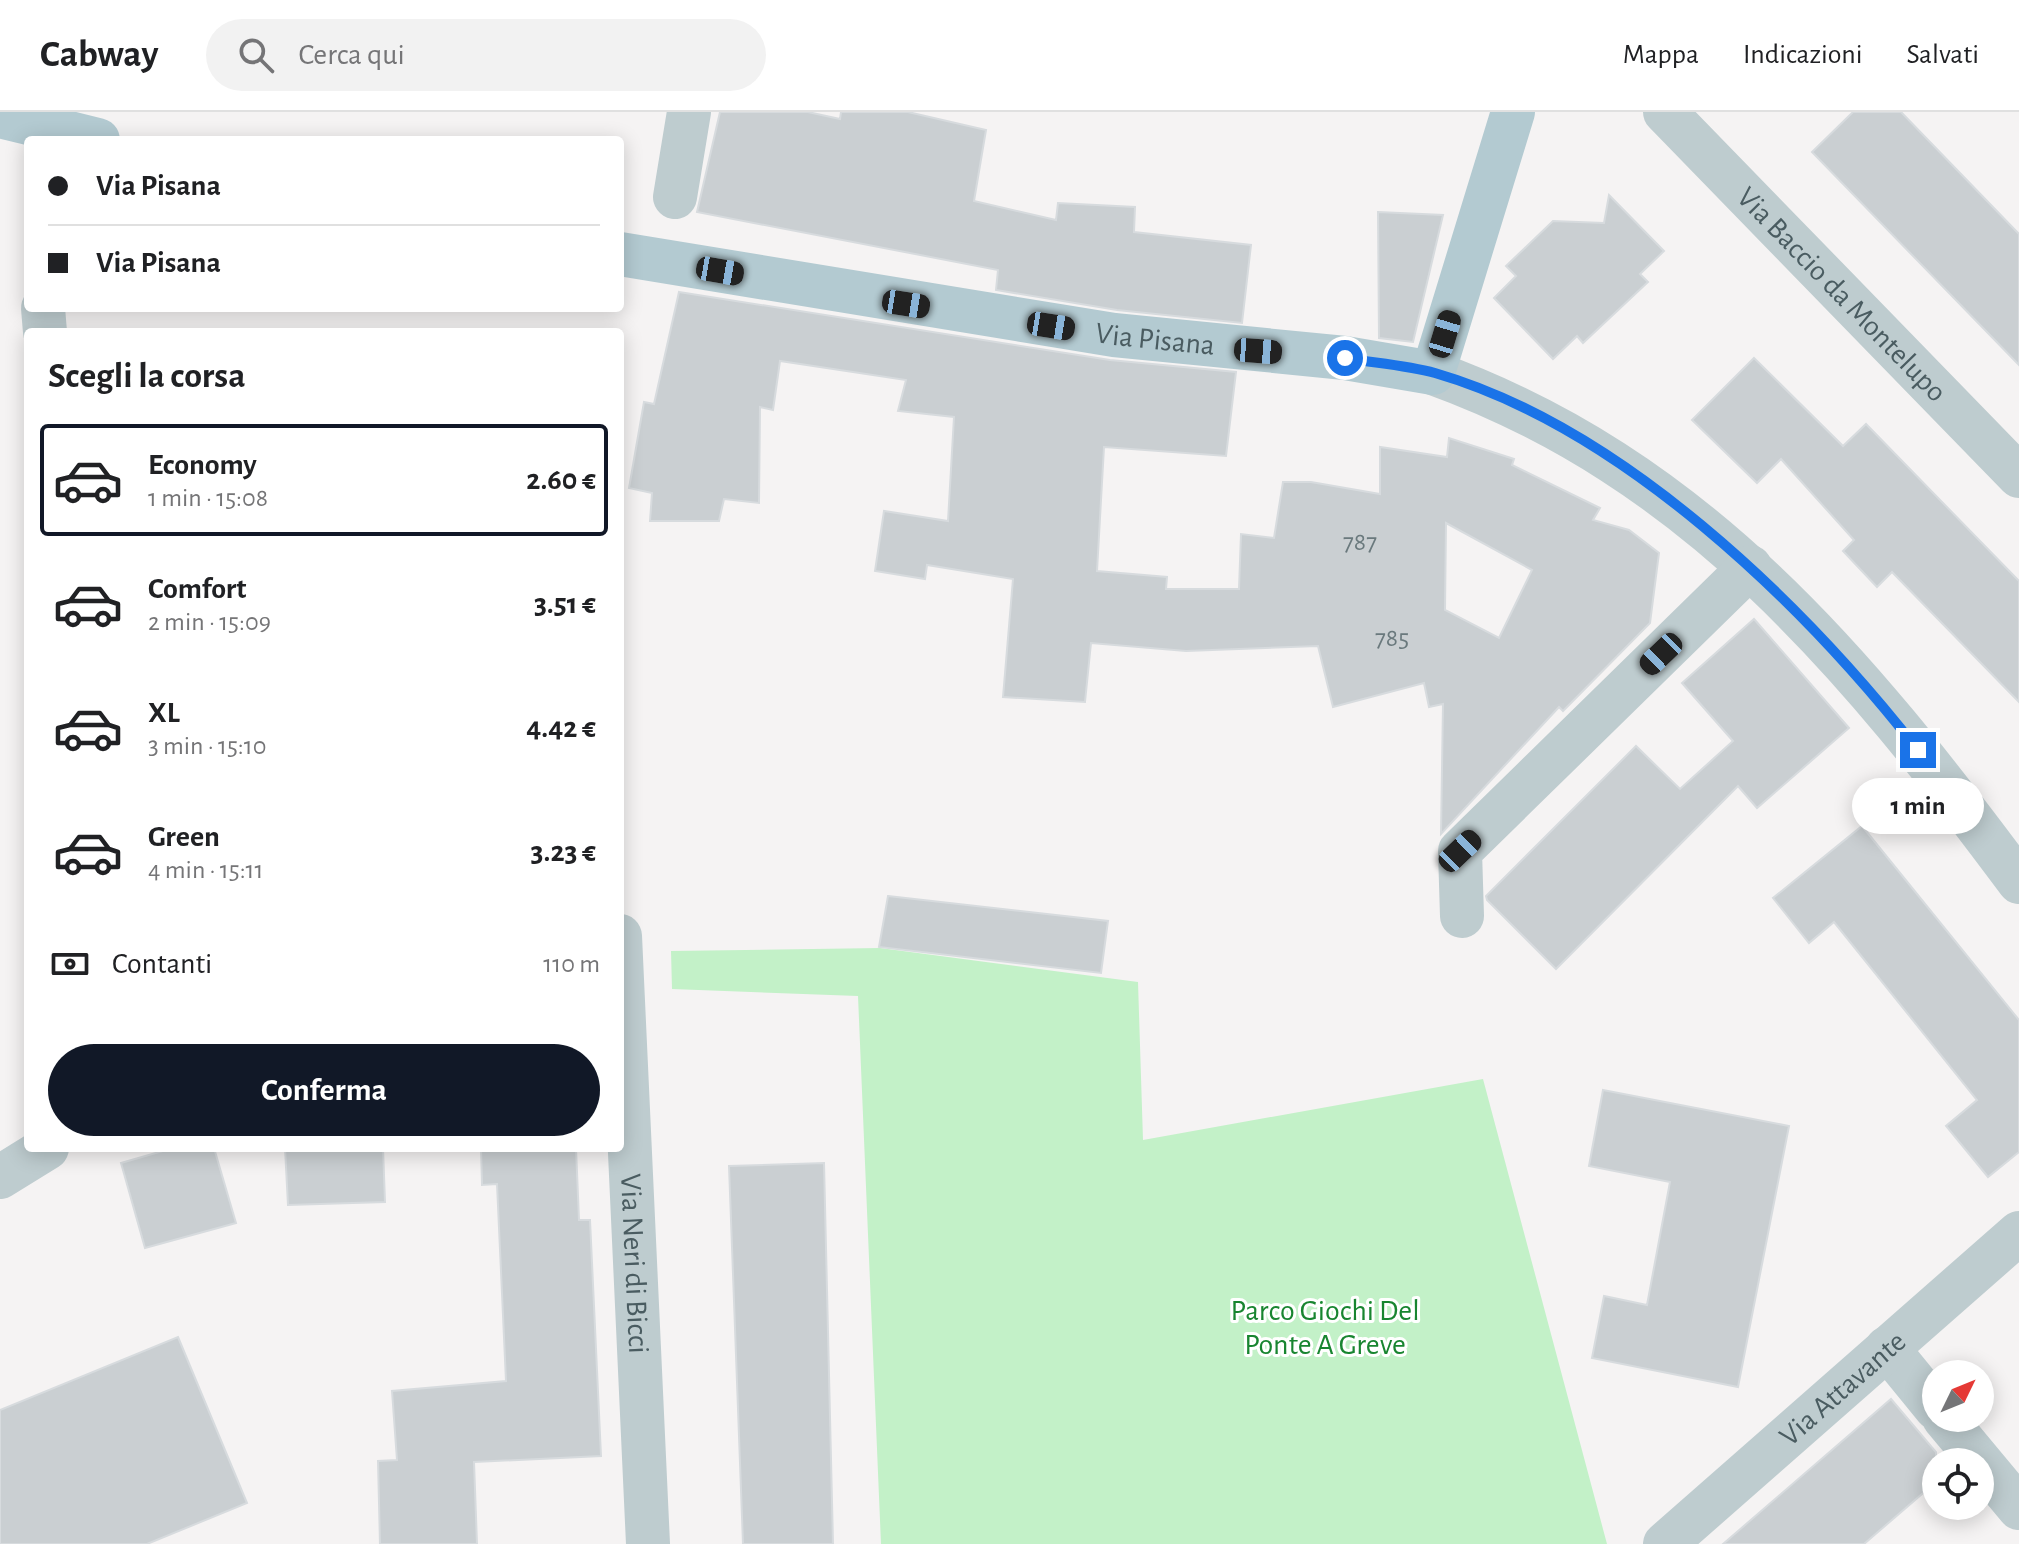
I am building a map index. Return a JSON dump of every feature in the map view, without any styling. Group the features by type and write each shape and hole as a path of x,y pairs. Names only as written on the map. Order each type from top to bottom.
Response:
{"main road":[{"path":"1433,373 1513,112"},
{"path":"25,128 74,136"},
{"name":"Via Pisana","path":"624,255 1098,333 1345,358 1433,373"}],"street":[{"path":"675,197 689,112"},
{"name":"Via Baccio da Montelupo","path":"1665,112 2019,476"},
{"name":"Via Pisana","path":"1433,373 1494,395 1573,437 1674,503 1750,567 1864,683 2019,882"},
{"path":"1462,916 1460,851 1750,567"},
{"name":"Via Neri di Bicci","path":"624,1023 648,1544"},
{"path":"0,1177 41,1152"},
{"name":"Via Attavante","path":"1665,1544 2019,1233"},
{"path":"1887,1348 1922,1391"},
{"path":"1956,1432 2019,1508"}],"green space":[{"name":"Parco Giochi Del Ponte A Greve","path":"880,948 1138,982 1143,1140 1483,1079 1607,1544 881,1544 858,996 672,989 671,951"}],"building":[{"path":"720,112 808,112 840,119 841,112 908,112 986,130 974,201 1056,220 1058,203 1135,207 1134,232 1251,245 1242,323 1117,310 996,290 998,270 697,212"},
{"path":"1853,112 1901,112 2019,234 2019,365 1812,152"},
{"path":"1609,195 1664,251 1640,274 1648,282 1583,343 1577,336 1553,359 1494,298 1516,276 1506,266 1553,221 1604,223"},
{"path":"1378,212 1443,215 1413,342 1379,338"},
{"path":"679,292 1110,360 1236,372 1226,456 1104,447 1097,571 1167,577 1166,589 1239,589 1241,534 1274,538 1283,482 1311,482 1380,494 1380,447 1447,457 1449,438 1514,459 1512,465 1600,508 1593,520 1629,530 1659,553 1650,623 1563,711 1559,707 1441,834 1443,704 1429,707 1424,683 1333,707 1318,646 1186,651 1091,643 1085,702 1003,697 1013,579 927,565 925,579 875,571 884,511 948,521 954,417 898,411 906,380 780,361 773,410 760,407 759,503 724,499 719,521 650,521 652,493 629,488 644,402 654,404","holes":["1446,523 1532,570 1499,638 1445,610"]},
{"path":"1754,358 1843,446 1866,424 2019,581 2019,702 1892,572 1877,587 1843,551 1854,540 1781,459 1757,483 1692,420"},
{"path":"1754,619 1849,728 1757,808 1738,786 1556,969 1486,896 1636,746 1680,789 1733,741 1682,683"},
{"path":"1862,826 2019,1020 2019,1152 1988,1177 1946,1126 1977,1100 1834,922 1809,943 1773,898"},
{"path":"888,896 1108,921 1101,973 879,947"},
{"path":"1603,1090 1789,1126 1738,1387 1592,1358 1604,1296 1647,1305 1670,1182 1589,1166"},
{"path":"159,1152 215,1152 236,1223 145,1248 121,1163"},
{"path":"285,1152 383,1152 385,1202 288,1205"},
{"path":"481,1152 576,1152 579,1220 590,1220 601,1456 474,1462 477,1544 380,1544 378,1461 397,1460 392,1391 506,1381 497,1184 482,1185"},
{"path":"824,1163 833,1544 743,1544 729,1166"},
{"path":"178,1337 247,1503 147,1544 0,1544 0,1410"},
{"path":"1891,1399 1933,1448 1922,1448 1922,1494 1864,1544 1723,1544"}],"route":[{"path":"1345,358 1433,373 1494,395 1592,448 1674,503 1717,536 1750,567 1864,683 1918,750"}]}
